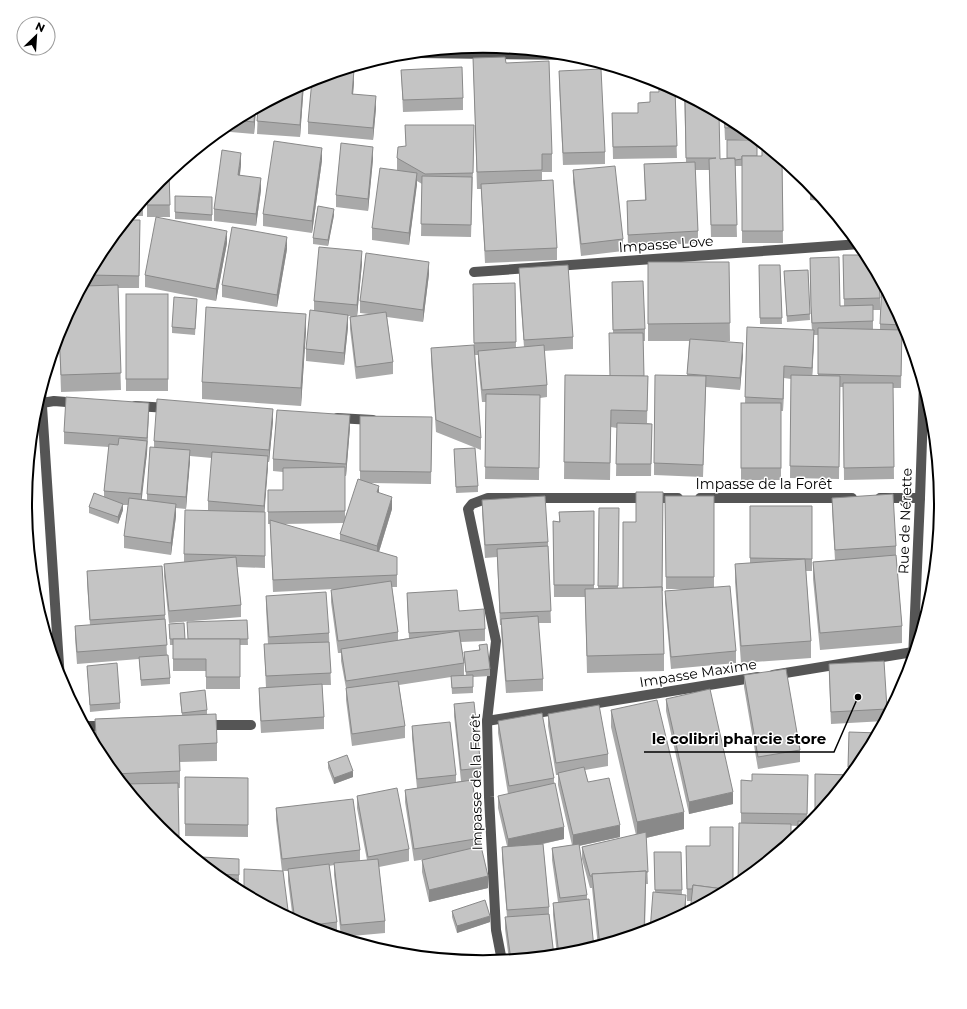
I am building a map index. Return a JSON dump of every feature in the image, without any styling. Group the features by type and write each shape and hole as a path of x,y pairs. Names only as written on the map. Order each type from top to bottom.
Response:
{"street":[{"path":"465,54 516,54"},
{"name":"Impasse Love","path":"474,272 852,245"},
{"path":"44,403 54,401 86,403"},
{"name":"Rue de Nérette","path":"915,638 923,403"},
{"path":"125,406 181,409"},
{"path":"42,409 58,657"},
{"path":"325,418 381,421"},
{"name":"Impasse de la Forêt","path":"501,955 496,930 489,797 487,721 496,641 468,509 472,504 488,498 920,498"},
{"name":"Impasse Maxime","path":"487,721 909,656"},
{"path":"196,725 250,725"},
{"path":"90,726 116,726"}],"building":[{"path":"505,57 506,63 549,61 552,154 542,154 542,170 477,172 473,58"},
{"path":"462,67 463,98 403,100 401,70"},
{"path":"601,69 605,152 563,153 559,71"},
{"path":"354,72 352,94 376,96 373,128 308,122 311,87"},
{"path":"659,88 675,96 677,146 613,147 612,113 638,113 638,103 650,102 650,92 659,92"},
{"path":"302,91 300,125 257,121 258,113"},
{"path":"685,101 719,119 720,159 735,158 737,225 711,225 709,159 716,158 686,158"},
{"path":"255,115 254,122 245,121"},
{"path":"725,123 732,128 725,128"},
{"path":"405,125 474,125 473,173 425,174 397,158 398,147 406,146"},
{"path":"727,140 750,140 757,145 757,156 742,156 742,159 735,160 735,158 727,158"},
{"path":"274,141 322,148 312,221 263,214"},
{"path":"341,143 373,147 368,199 336,195"},
{"path":"762,149 782,166 783,231 742,231 742,156 762,156"},
{"path":"222,150 241,153 238,175 261,178 256,214 214,209"},
{"path":"695,162 698,231 628,235 627,201 646,200 644,164"},
{"path":"615,166 623,239 581,244 573,170"},
{"path":"380,168 417,173 409,233 372,228"},
{"path":"422,176 472,177 471,225 421,224"},
{"path":"169,180 170,205 147,205 147,204"},
{"path":"553,180 557,248 485,251 481,184"},
{"path":"175,196 212,197 212,215 175,212"},
{"path":"318,206 334,209 328,240 313,238"},
{"path":"156,217 227,231 216,289 145,275"},
{"path":"133,220 140,220 139,276 94,275"},
{"path":"232,227 287,237 277,295 222,285"},
{"path":"319,247 362,251 357,305 314,301"},
{"path":"366,253 429,262 423,310 360,301"},
{"path":"843,255 860,255 880,288 880,298 844,299"},
{"path":"839,257 840,306 873,305 873,321 812,323 810,258"},
{"path":"648,262 729,262 730,323 648,324"},
{"path":"568,265 573,337 524,340 519,268"},
{"path":"759,265 780,265 782,318 760,318"},
{"path":"808,270 810,314 787,316 784,271"},
{"path":"643,281 645,329 613,330 612,282"},
{"path":"515,283 516,342 474,343 473,284"},
{"path":"118,285 121,373 61,375 60,349 66,332 89,286"},
{"path":"882,292 898,325 880,324"},
{"path":"126,294 168,294 168,379 126,379"},
{"path":"174,297 197,299 195,329 172,327"},
{"path":"206,307 306,314 301,388 202,382"},
{"path":"310,310 348,315 344,353 306,349"},
{"path":"386,312 393,362 356,367 350,317"},
{"path":"747,327 814,330 812,368 784,366 783,399 745,397"},
{"path":"818,328 900,330 902,334 901,376 818,374"},
{"path":"609,333 643,333 644,376 610,376"},
{"path":"690,339 743,343 740,378 687,374"},
{"path":"474,345 481,438 436,420 431,348"},
{"path":"544,345 547,385 482,390 478,351"},
{"path":"565,375 648,376 647,411 611,410 610,463 564,462"},
{"path":"655,375 706,376 703,465 654,463"},
{"path":"791,375 840,376 839,467 790,466"},
{"path":"843,383 893,383 894,467 844,468"},
{"path":"486,394 540,395 539,468 485,467"},
{"path":"66,397 149,403 147,438 64,432"},
{"path":"157,399 273,409 269,450 154,441"},
{"path":"741,403 781,403 781,468 741,468"},
{"path":"277,410 350,415 346,464 273,459"},
{"path":"360,416 432,417 431,472 360,471"},
{"path":"617,423 652,424 651,464 616,464"},
{"path":"119,438 147,441 141,494 104,491 109,444 118,445"},
{"path":"150,447 190,450 186,497 147,494"},
{"path":"475,448 478,486 456,487 454,449"},
{"path":"212,452 268,456 264,506 208,501"},
{"path":"345,467 345,511 268,512 268,490 283,490 283,468"},
{"path":"358,479 379,486 377,492 392,497 377,546 340,534"},
{"path":"636,492 663,492 662,591 662,587 623,588 623,522 636,522"},
{"path":"94,493 123,504 118,517 89,507"},
{"path":"893,494 896,546 835,550 832,498"},
{"path":"545,496 548,542 485,545 482,500"},
{"path":"665,496 714,496 714,577 666,577"},
{"path":"129,498 176,504 171,543 124,536"},
{"path":"750,506 812,506 812,559 750,558"},
{"path":"599,508 619,508 618,586 598,586"},
{"path":"185,510 265,512 265,556 184,554"},
{"path":"594,511 594,585 554,585 553,521 560,522 559,512"},
{"path":"270,520 397,557 397,575 273,580"},
{"path":"548,546 551,611 500,613 497,549"},
{"path":"896,555 902,626 820,633 813,562"},
{"path":"236,557 241,605 169,611 164,564"},
{"path":"805,559 811,641 741,646 735,564"},
{"path":"162,566 165,615 90,620 87,571"},
{"path":"391,581 398,632 338,641 331,590"},
{"path":"730,586 736,651 671,657 665,591"},
{"path":"662,587 664,654 587,656 585,589"},
{"path":"457,590 459,611 484,609 485,629 409,633 407,593"},
{"path":"326,592 329,633 269,637 266,596"},
{"path":"538,616 543,679 506,681 501,619"},
{"path":"165,619 167,645 77,652 75,626"},
{"path":"247,620 248,639 188,639 187,622"},
{"path":"184,623 185,639 170,639 169,624"},
{"path":"459,631 464,663 346,681 341,649"},
{"path":"173,639 240,639 240,677 206,677 206,659 173,659"},
{"path":"329,642 331,673 266,676 264,644"},
{"path":"487,644 490,669 466,672 464,652 480,650 479,645"},
{"path":"168,655 170,678 141,680 139,657"},
{"path":"884,661 887,706 885,709 831,712 829,664"},
{"path":"117,663 120,703 90,705 87,666"},
{"path":"786,669 800,750 758,757 744,675"},
{"path":"473,675 473,687 452,688 451,676"},
{"path":"398,681 405,726 352,734 346,688"},
{"path":"322,684 324,717 261,721 259,688"},
{"path":"710,689 733,792 689,802 666,699"},
{"path":"205,690 207,710 182,713 180,693"},
{"path":"657,700 684,812 637,822 611,710"},
{"path":"474,702 481,768 461,770 454,704"},
{"path":"599,705 608,754 556,763 548,714"},
{"path":"542,713 554,778 509,786 498,721"},
{"path":"216,714 217,743 179,745 180,771 121,774 96,737 95,719"},
{"path":"450,722 456,775 417,779 412,726"},
{"path":"849,732 873,733 850,767 848,767"},
{"path":"347,755 353,771 334,778 328,762"},
{"path":"584,767 588,782 609,778 620,825 573,835 558,773"},
{"path":"752,774 808,775 807,814 741,813 741,780 752,781"},
{"path":"815,774 845,775 823,802 815,811"},
{"path":"185,777 248,778 248,825 185,824"},
{"path":"472,780 481,838 414,849 405,790"},
{"path":"178,783 179,836 164,824 129,784"},
{"path":"555,783 564,827 508,839 498,796"},
{"path":"397,788 409,849 368,857 357,796"},
{"path":"353,799 360,850 282,859 276,808"},
{"path":"798,821 805,821 803,824 798,829"},
{"path":"739,823 791,824 791,835 758,863 738,877"},
{"path":"710,827 733,827 733,881 721,889 693,885 692,889 687,889 686,846 710,846"},
{"path":"646,832 648,872 592,874 593,876 590,876 582,847"},
{"path":"543,844 549,907 507,910 502,847"},
{"path":"579,844 587,895 560,898 552,848"},
{"path":"481,846 488,876 429,890 422,860"},
{"path":"654,852 681,852 682,890 655,890"},
{"path":"202,857 239,859 239,875 225,874"},
{"path":"378,859 385,921 341,925 334,863"},
{"path":"329,864 337,922 317,924 294,914 288,869"},
{"path":"244,869 283,871 288,911 258,896 244,887"},
{"path":"646,871 644,926 599,941 592,874"},
{"path":"232,879 238,879 238,883"},
{"path":"693,885 721,889 709,896 691,905"},
{"path":"653,892 686,895 685,908 651,924"},
{"path":"589,899 593,942 558,949 553,903"},
{"path":"485,900 490,916 457,926 452,911"},
{"path":"549,914 553,950 510,955 505,917"}],"place":[{"name":"le colibri pharcie store","path":"858,697"}]}
